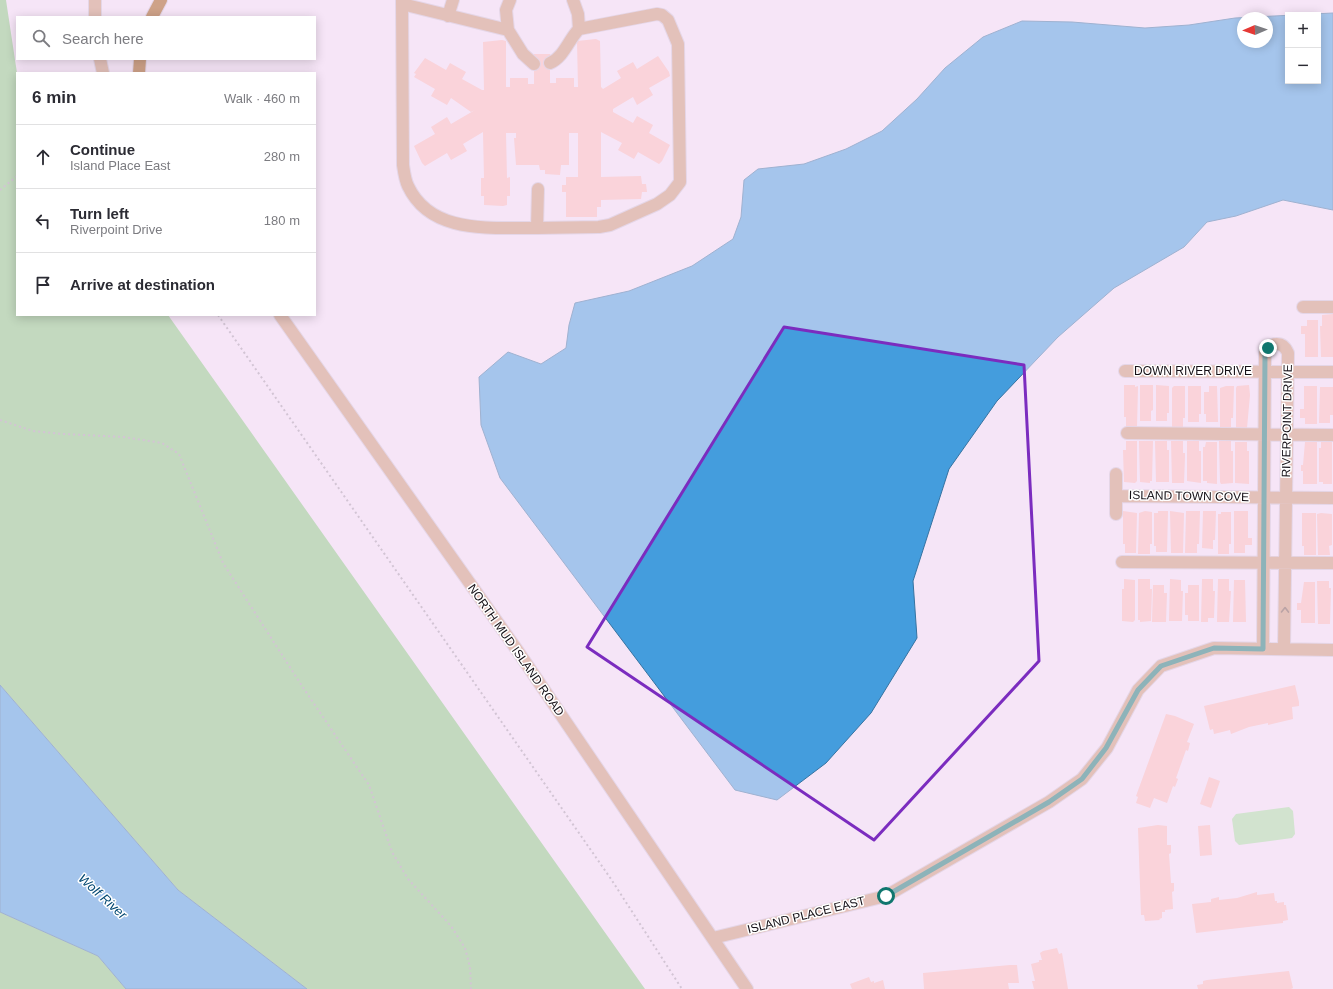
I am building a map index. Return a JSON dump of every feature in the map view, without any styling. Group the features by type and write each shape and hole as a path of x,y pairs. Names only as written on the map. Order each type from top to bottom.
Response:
{"main road":[{"path":"153,16 161,0"},
{"path":"140,60 140,72"}],"street":[{"path":"95,0 95,16"},
{"path":"448,16 454,0"},
{"path":"510,0 506,10 508,30 523,54 534,64"},
{"path":"550,63 555,61 579,29 578,14 573,0"},
{"path":"508,30 448,16 402,2 403,165 407,185 424,209 436,217 456,224 471,227 537,228 599,227 610,225 657,204 670,195 680,182 678,44 668,20 662,15 656,14 579,29"},
{"path":"100,60 103,72"},
{"path":"537,228 538,189"},
{"path":"1303,307 1333,307"},
{"name":"NORTH MUD ISLAND ROAD","path":"281,316 517,650 747,989"},
{"name":"RIVERPOINT DRIVE","path":"1263,649 1265,353 1272,345 1277,344 1286,348 1288,353 1284,649"},
{"name":"DOWN RIVER DRIVE","path":"1125,371 1333,372"},
{"path":"1126,433 1333,435"},
{"name":"ISLAND TOWN COVE","path":"1116,474 1116,514"},
{"name":"ISLAND TOWN COVE","path":"1116,496 1333,498"},
{"path":"1122,562 1333,563"},
{"name":"ISLAND PLACE EAST","path":"713,938 886,896 1049,802 1082,779 1106,748 1138,690 1161,666 1214,648 1333,650"}],"path":[{"path":"0,190 16,177"},
{"path":"219,316 611,879 682,989"},
{"path":"0,420 33,430 63,434 124,437 162,443 179,454 223,562 302,686 368,785 392,852 408,879 451,926 465,948 470,967 471,989"}],"highlighted area":[{"path":"784,327 1024,365 1039,661 874,840 587,647"}],"green space":[{"path":"0,0 6,0 17,72 16,316 169,316 645,989 307,989 178,890 0,685"},
{"path":"1289,807 1293,811 1295,834 1292,838 1239,845 1235,841 1232,819 1236,814"},
{"path":"0,912 98,956 126,989 0,989"}],"water":[{"path":"1333,13 1333,210 1283,200 1236,216 1207,222 1184,247 1114,288 1058,337 997,401 949,469 913,581 917,638 871,713 826,763 777,800 735,790 500,478 481,425 479,377 508,352 541,364 566,348 569,325 575,303 629,291 692,266 733,239 741,217 744,180 758,169 804,164 846,149 882,131 917,99 945,68 983,37 1022,21 1072,22 1145,28 1189,25 1237,18 1237,48 1273,48 1273,16 1285,15 1285,84 1321,84 1321,14"},
{"name":"Wolf River","path":"0,685 178,890 307,989 126,989 98,956 0,912"}],"building":[{"path":"596,39 600,41 601,87 603,89 621,78 617,71 633,62 637,69 658,56 669,72 670,76 649,88 653,95 637,105 633,97 613,109 613,112 633,123 637,116 653,125 649,133 670,145 659,164 638,152 634,159 618,150 622,143 601,132 601,177 641,176 642,184 646,184 647,192 642,192 641,199 601,200 601,207 597,207 597,217 566,217 566,192 562,192 562,185 566,185 566,177 578,177 578,133 569,133 569,165 561,165 560,175 545,174 545,170 540,170 539,165 516,165 514,138 516,138 516,133 506,133 507,178 510,177 510,196 507,196 507,205 503,206 484,205 484,196 481,196 481,178 484,178 483,132 463,144 467,151 451,160 447,153 425,166 422,163 414,146 435,134 431,127 447,117 451,124 475,110 471,112 451,98 447,105 431,96 435,89 414,77 416,74 414,73 425,58 446,70 450,63 466,72 462,79 484,90 483,42 502,40 506,41 506,87 510,87 510,78 528,78 528,84 534,84 534,54 550,54 550,83 556,83 556,78 574,78 574,87 578,87 577,41"},
{"path":"1333,314 1333,357 1321,357 1320,326 1322,326 1322,315"},
{"path":"1307,320 1318,320 1318,357 1305,357 1305,334 1301,334 1301,326 1307,326"},
{"path":"1124,385 1135,385 1135,387 1138,386 1137,427 1126,427 1126,417 1124,417"},
{"path":"1140,385 1153,385 1153,410 1151,411 1151,421 1140,421"},
{"path":"1156,385 1169,386 1169,413 1167,413 1167,421 1156,421"},
{"path":"1249,385 1250,395 1247,428 1236,428 1236,388 1237,386"},
{"path":"1174,386 1185,386 1185,418 1183,418 1183,427 1172,427 1172,388"},
{"path":"1188,386 1201,386 1201,414 1199,414 1199,422 1188,422"},
{"path":"1209,386 1217,386 1218,422 1206,422 1206,414 1204,414 1204,392 1209,392"},
{"path":"1234,386 1233,418 1231,418 1231,428 1220,428 1220,388"},
{"path":"1304,386 1317,386 1317,424 1305,424 1305,418 1300,418 1300,409 1304,409"},
{"path":"1320,387 1333,387 1333,415 1330,415 1330,423 1319,423"},
{"path":"1126,441 1137,441 1137,481 1135,483 1124,482 1123,450 1126,450"},
{"path":"1139,441 1153,441 1152,481 1150,481 1150,483 1140,482"},
{"path":"1155,441 1167,441 1167,450 1169,450 1169,482 1156,482"},
{"path":"1171,441 1183,441 1183,453 1185,453 1184,483 1172,483"},
{"path":"1187,441 1199,441 1199,451 1201,451 1201,483 1187,481"},
{"path":"1219,441 1231,441 1231,451 1233,451 1233,483 1221,484 1220,482"},
{"path":"1206,442 1217,442 1217,484 1203,481 1203,447 1205,447"},
{"path":"1235,442 1247,442 1247,451 1249,451 1249,484 1235,483"},
{"path":"1305,442 1317,442 1317,484 1303,484 1303,471 1301,471 1301,465 1303,465"},
{"path":"1321,442 1332,442 1332,484 1323,484 1323,482 1319,482 1319,448 1321,448"},
{"path":"1123,511 1137,513 1136,553 1125,553 1125,544 1123,544"},
{"path":"1145,511 1152,512 1152,544 1150,544 1150,554 1138,554 1139,513"},
{"path":"1158,511 1168,511 1167,552 1156,552 1156,546 1154,546 1154,513 1158,513"},
{"path":"1170,511 1184,513 1183,553 1171,553"},
{"path":"1186,511 1200,511 1199,544 1197,544 1197,553 1185,553"},
{"path":"1203,511 1216,511 1215,540 1213,540 1213,549 1202,548"},
{"path":"1234,511 1248,511 1248,538 1252,538 1252,545 1245,545 1245,553 1234,553"},
{"path":"1221,512 1231,512 1231,544 1229,544 1229,554 1218,554 1218,514 1221,514"},
{"path":"1302,513 1316,513 1316,555 1304,555 1304,546 1302,546"},
{"path":"1317,514 1332,514 1332,545 1329,546 1330,555 1318,555"},
{"path":"1124,579 1135,580 1135,620 1133,622 1122,621 1122,589 1124,589"},
{"path":"1138,579 1150,579 1150,589 1152,589 1151,621 1140,622 1140,620 1138,620"},
{"path":"1170,579 1181,580 1181,591 1183,591 1182,621 1169,621"},
{"path":"1202,579 1213,579 1213,591 1215,591 1214,618 1208,618 1208,622 1201,622"},
{"path":"1218,579 1229,579 1229,591 1231,591 1229,622 1217,622"},
{"path":"1234,580 1245,580 1246,622 1233,622"},
{"path":"1317,581 1329,581 1329,588 1331,588 1330,624 1318,624"},
{"path":"1304,582 1315,582 1315,623 1301,623 1301,610 1297,610 1297,603 1301,603"},
{"path":"1153,585 1164,585 1164,593 1167,593 1166,622 1152,622"},
{"path":"1188,585 1199,585 1199,621 1188,621 1188,615 1185,615 1185,593 1188,593"},
{"path":"1295,685 1299,706 1292,707 1293,719 1268,725 1268,723 1249,727 1231,734 1230,730 1214,734 1213,729 1210,730 1204,706"},
{"path":"1166,714 1194,724 1187,742 1190,743 1188,751 1186,750 1176,778 1178,779 1175,787 1173,786 1167,803 1154,798 1150,808 1136,803 1138,797 1136,796"},
{"path":"1209,777 1220,781 1211,808 1200,804"},
{"path":"1158,825 1167,826 1167,845 1171,845 1171,853 1169,854 1171,883 1174,883 1174,891 1172,892 1173,909 1162,912 1162,918 1159,919 1160,920 1145,921 1144,915 1141,915 1138,828"},
{"path":"1210,825 1212,855 1200,856 1198,826"},
{"path":"1257,892 1257,895 1274,893 1275,901 1277,901 1277,903 1284,902 1284,905 1286,905 1288,920 1283,921 1283,923 1196,933 1192,904 1211,902 1211,899 1219,897 1219,900 1237,898"},
{"path":"1057,948 1059,954 1062,953 1068,989 1034,989 1032,981 1035,981 1031,964 1042,960 1040,953 1043,951"},
{"path":"1017,965 1019,983 1008,983 1009,989 924,989 923,973"},
{"path":"1289,971 1293,988 1291,989 1198,989 1197,985 1203,984 1203,981 1207,980"},
{"path":"869,977 871,982 874,981 874,983 883,980 885,989 852,989 850,984"}],"route":[{"path":"886,896 1049,802 1082,779 1106,748 1138,690 1161,666 1214,648 1263,649 1265,353 1268,348"}]}
